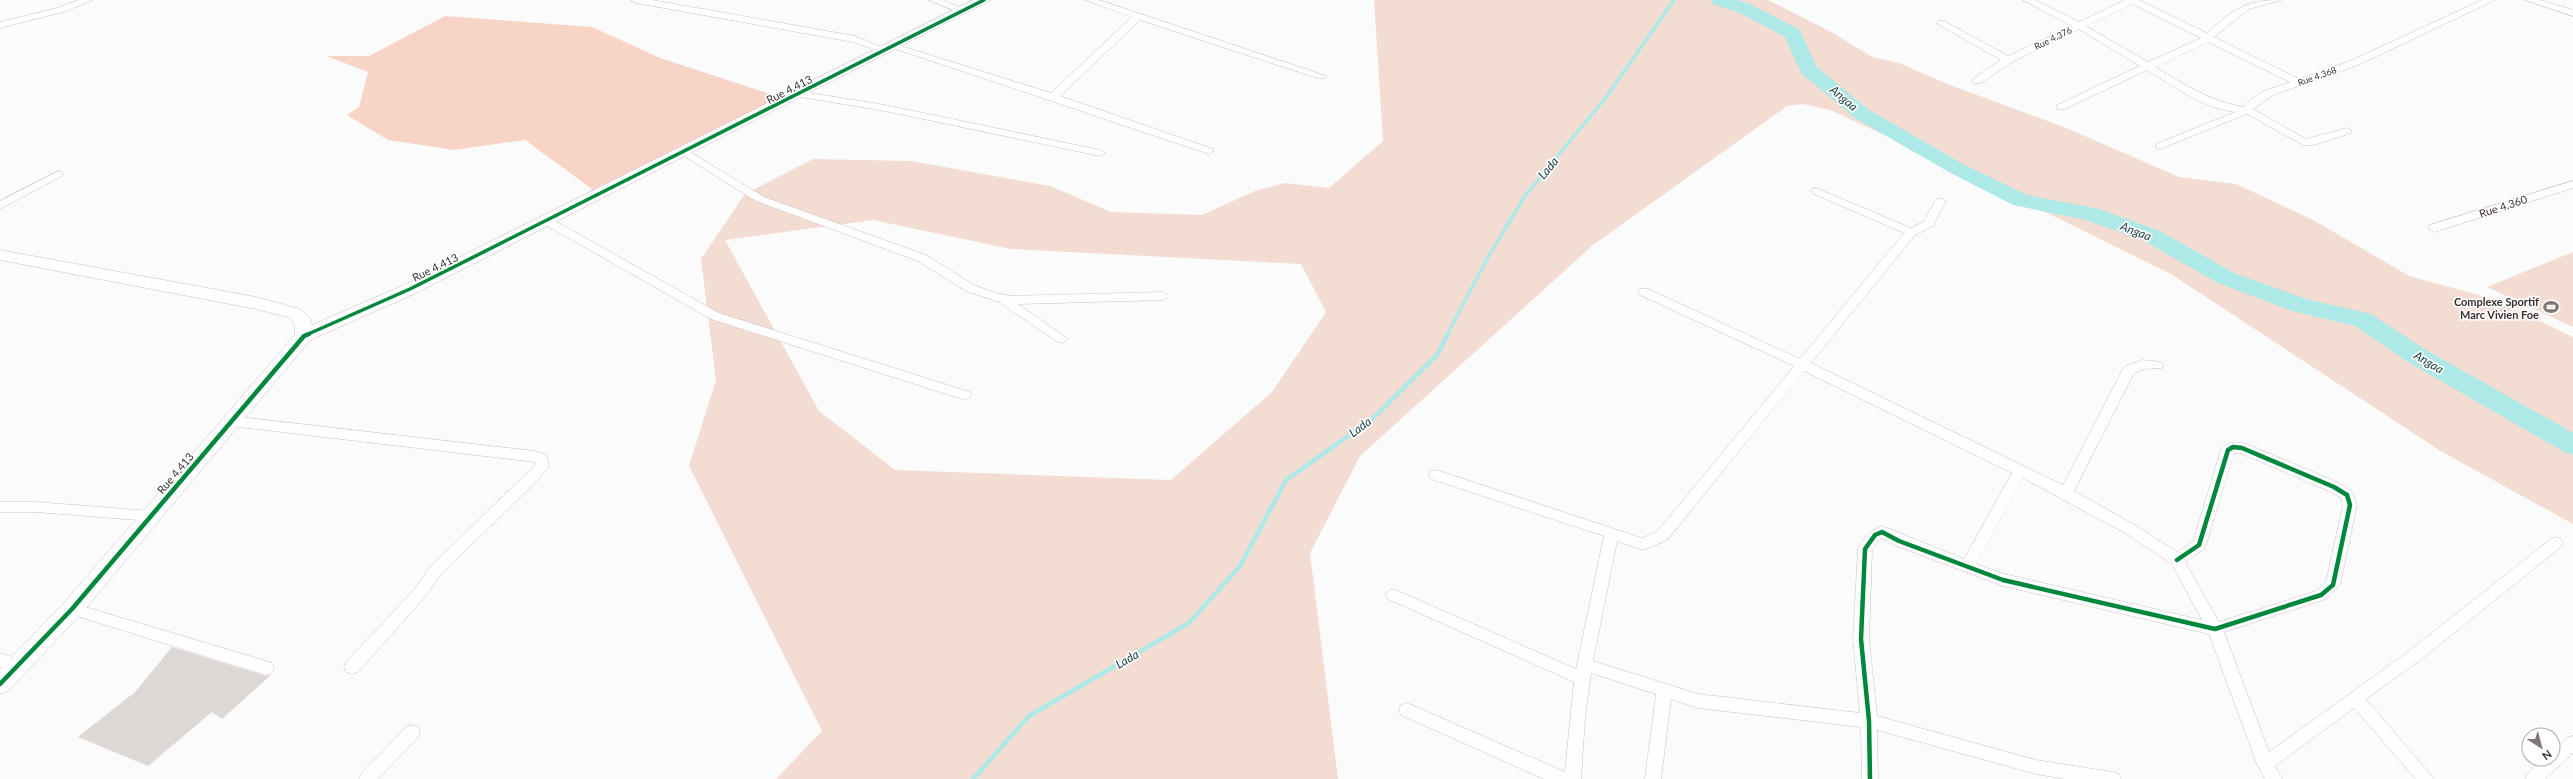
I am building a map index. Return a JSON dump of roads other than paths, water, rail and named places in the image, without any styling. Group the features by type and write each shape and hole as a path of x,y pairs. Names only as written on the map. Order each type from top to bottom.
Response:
{"street":[{"path":"0,25 60,10 88,0"},
{"path":"636,0 855,39 1053,97 1209,151"},
{"path":"934,0 963,11"},
{"name":"Rue 4.413","path":"0,684 72,609 304,336 410,289 548,221 890,49 984,0"},
{"path":"1090,0 1137,17 1321,76"},
{"path":"2028,0 2078,26 2196,95 2222,107 2247,110 2303,142 2310,143 2347,131"},
{"path":"2132,0 2206,39 2299,83"},
{"name":"Rue 4.376","path":"1977,81 2008,60 2132,0"},
{"path":"2237,0 2246,7"},
{"path":"2061,106 2206,39 2235,14 2246,7 2276,0"},
{"name":"Rue 4.368","path":"2160,146 2247,110 2252,103 2269,93 2352,64 2490,0"},
{"path":"2530,0 2573,13"},
{"path":"1053,97 1137,17"},
{"path":"1941,23 2008,60"},
{"path":"798,94 885,108 1100,153"},
{"path":"685,152 760,199 922,258 970,288 1004,300 1062,339"},
{"path":"0,206 58,174"},
{"name":"Rue 4.360","path":"2434,228 2573,184"},
{"path":"1816,191 1911,232"},
{"path":"1436,475 1611,535 1643,544 1662,536 1911,232 1929,223 1940,201"},
{"path":"548,221 715,316 965,395"},
{"path":"0,255 256,303 294,313 303,321 304,336"},
{"path":"1644,292 1803,365 2066,493 2130,529 2177,560 2215,629 2265,764 2274,779"},
{"path":"1004,300 1163,296"},
{"path":"2066,493 2129,370 2142,364 2157,365"},
{"path":"231,421 534,456 540,459 542,466 435,571 419,594 352,667"},
{"path":"1870,779 1869,721 1861,639 1865,549 1875,535 1882,532 1899,541 2003,580 2215,629 2321,595 2334,585 2350,505 2347,495 2334,487 2242,448 2232,447 2228,450 2199,545 2177,560"},
{"path":"1967,567 2020,471"},
{"path":"0,507 36,507 151,516"},
{"path":"1573,779 1573,738 1584,672 1611,535"},
{"path":"2265,764 2414,656 2556,543"},
{"path":"1392,595 1584,672 1664,690 1698,701 1869,721 2037,773 2113,779"},
{"path":"72,609 266,668"},
{"path":"0,660 18,666"},
{"path":"1653,779 1664,690"},
{"path":"2356,699 2426,779"},
{"path":"1407,710 1562,779"},
{"path":"367,779 412,732"},
{"path":"2533,779 2573,743"}],"waterway":[{"name":"Lada","path":"1447,335 1488,257 1525,196 1607,96 1674,0"},
{"name":"Angaa","path":"1719,0 1744,8 1793,34 1808,69 1862,114 1956,168 2021,200 2091,214 2152,236 2226,278 2300,305 2363,320 2417,356 2573,445"},
{"name":"Lada","path":"973,779 1029,716 1189,623 1240,566 1286,480 1371,420 1437,355 1448,334"}],"place":[{"name":"Complexe Sportif Marc Vivien Foe","path":"2551,307"}]}
